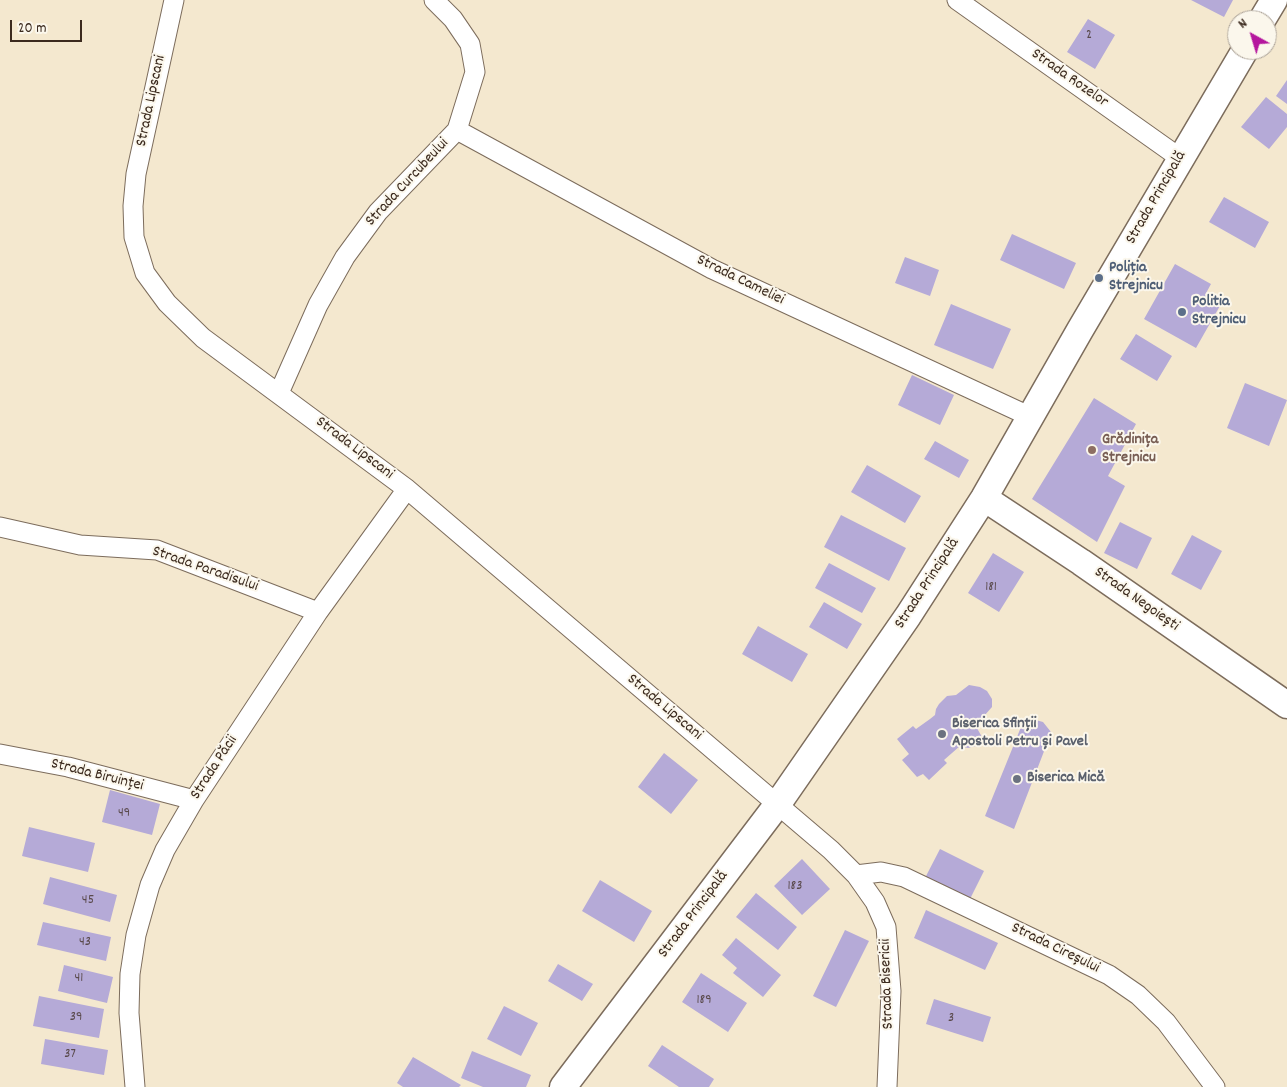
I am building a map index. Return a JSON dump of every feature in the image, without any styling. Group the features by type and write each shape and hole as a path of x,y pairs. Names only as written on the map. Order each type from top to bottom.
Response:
{"main road":[{"name":"Strada Principală","path":"563,1087 777,804 908,616 984,498 1238,60"},
{"name":"Strada Negoiești","path":"984,498 1081,562 1287,705"}],"street":[{"name":"Strada Lipscani","path":"174,0 136,174 133,206 134,237 145,273 167,303 203,338 407,489 777,804"},
{"name":"Strada Curcubeului","path":"279,393 318,305 346,257 378,212 457,130 474,72 470,44 453,19 434,0"},
{"name":"Strada Rozelor","path":"957,0 1180,158"},
{"name":"Strada Cameliei","path":"457,130 712,269 1031,417"},
{"name":"Strada Păcii","path":"135,1087 129,1013 130,974 136,935 150,885 165,850 194,800 318,612 407,489"},
{"name":"Strada Paradisului","path":"0,527 80,546 157,550 318,612"},
{"name":"Strada Biruinței","path":"0,754 68,768 194,800"},
{"name":"Strada Bisericii","path":"777,804 831,850 856,875 875,902 886,927 891,992 887,1087"},
{"name":"Strada Cireșului","path":"856,875 881,872 904,877 1109,975 1138,995 1166,1022 1215,1087"}],"building":[{"path":"1191,0 1233,0 1224,17"},
{"path":"1088,19 1115,35 1095,69 1067,52"},
{"path":"1287,80 1287,104 1276,96"},
{"path":"1266,97 1287,114 1287,127 1269,149 1241,127"},
{"path":"1224,197 1269,222 1255,248 1209,222"},
{"path":"1012,234 1076,263 1064,289 1000,260"},
{"path":"905,257 939,270 930,296 895,283"},
{"name":"Politia Strejnicu","path":"1175,264 1211,284 1205,295 1221,304 1196,348 1144,319"},
{"path":"951,304 1011,329 993,369 934,345"},
{"path":"1136,334 1172,356 1157,381 1120,359"},
{"path":"912,375 954,395 940,425 898,405"},
{"path":"1245,383 1287,400 1269,446 1227,428"},
{"name":"Grădinița Strejnicu","path":"1094,398 1136,424 1108,476 1125,486 1097,542 1032,499"},
{"path":"935,441 969,460 959,478 924,459"},
{"path":"867,465 921,496 905,523 851,492"},
{"path":"841,515 906,548 889,581 824,547"},
{"path":"1120,522 1152,538 1137,569 1104,553"},
{"path":"1192,535 1222,551 1201,590 1171,574"},
{"path":"993,553 1024,572 999,612 968,593"},
{"path":"829,563 876,588 862,613 815,588"},
{"path":"824,602 862,624 847,649 809,627"},
{"path":"758,626 808,654 792,682 742,654"},
{"name":"Biserica Sfinții Apostoli Petru și Pavel","path":"969,685 980,687 987,691 992,699 992,707 984,716 978,730 982,737 976,746 968,748 960,746 944,760 947,763 929,780 923,774 917,777 902,760 909,754 897,739 913,726 916,729 935,715 939,704 947,696 956,695"},
{"name":"Biserica Mică","path":"1032,719 1043,722 1051,732 1014,829 985,816 1021,727 1025,722"},
{"path":"664,753 698,780 671,814 638,787"},
{"path":"110,790 160,804 152,835 102,822"},
{"path":"29,827 95,843 88,872 22,856"},
{"path":"940,849 984,871 970,899 925,878"},
{"path":"802,859 830,889 802,915 774,886"},
{"path":"50,877 117,895 110,922 43,904"},
{"path":"600,880 652,911 634,942 582,911"},
{"path":"756,893 797,927 778,950 736,917"},
{"path":"926,910 998,943 985,970 914,938"},
{"path":"43,922 111,937 106,961 37,945"},
{"path":"845,930 869,941 836,1007 813,996"},
{"path":"736,938 781,975 763,997 733,973 737,968 722,955"},
{"path":"558,964 593,984 582,1001 548,981"},
{"path":"64,965 113,977 107,1003 58,991"},
{"path":"701,973 747,1003 728,1032 682,1002"},
{"path":"39,996 104,1009 99,1038 33,1026"},
{"path":"934,999 991,1017 983,1042 926,1024"},
{"path":"504,1006 538,1023 521,1056 487,1039"},
{"path":"45,1039 108,1050 104,1075 41,1064"},
{"path":"662,1045 714,1079 709,1087 679,1087 648,1066"},
{"path":"472,1051 531,1075 526,1087 483,1087 461,1078"},
{"path":"413,1057 461,1085 459,1087 403,1087 397,1083"}],"place":[{"name":"Poliția Strejnicu","path":"1099,278"},
{"name":"Politia Strejnicu","path":"1182,312"},
{"name":"Grădinița Strejnicu","path":"1092,450"},
{"name":"Biserica Sfinții Apostoli Petru și Pavel","path":"942,734"},
{"name":"Biserica Mică","path":"1017,779"}]}
